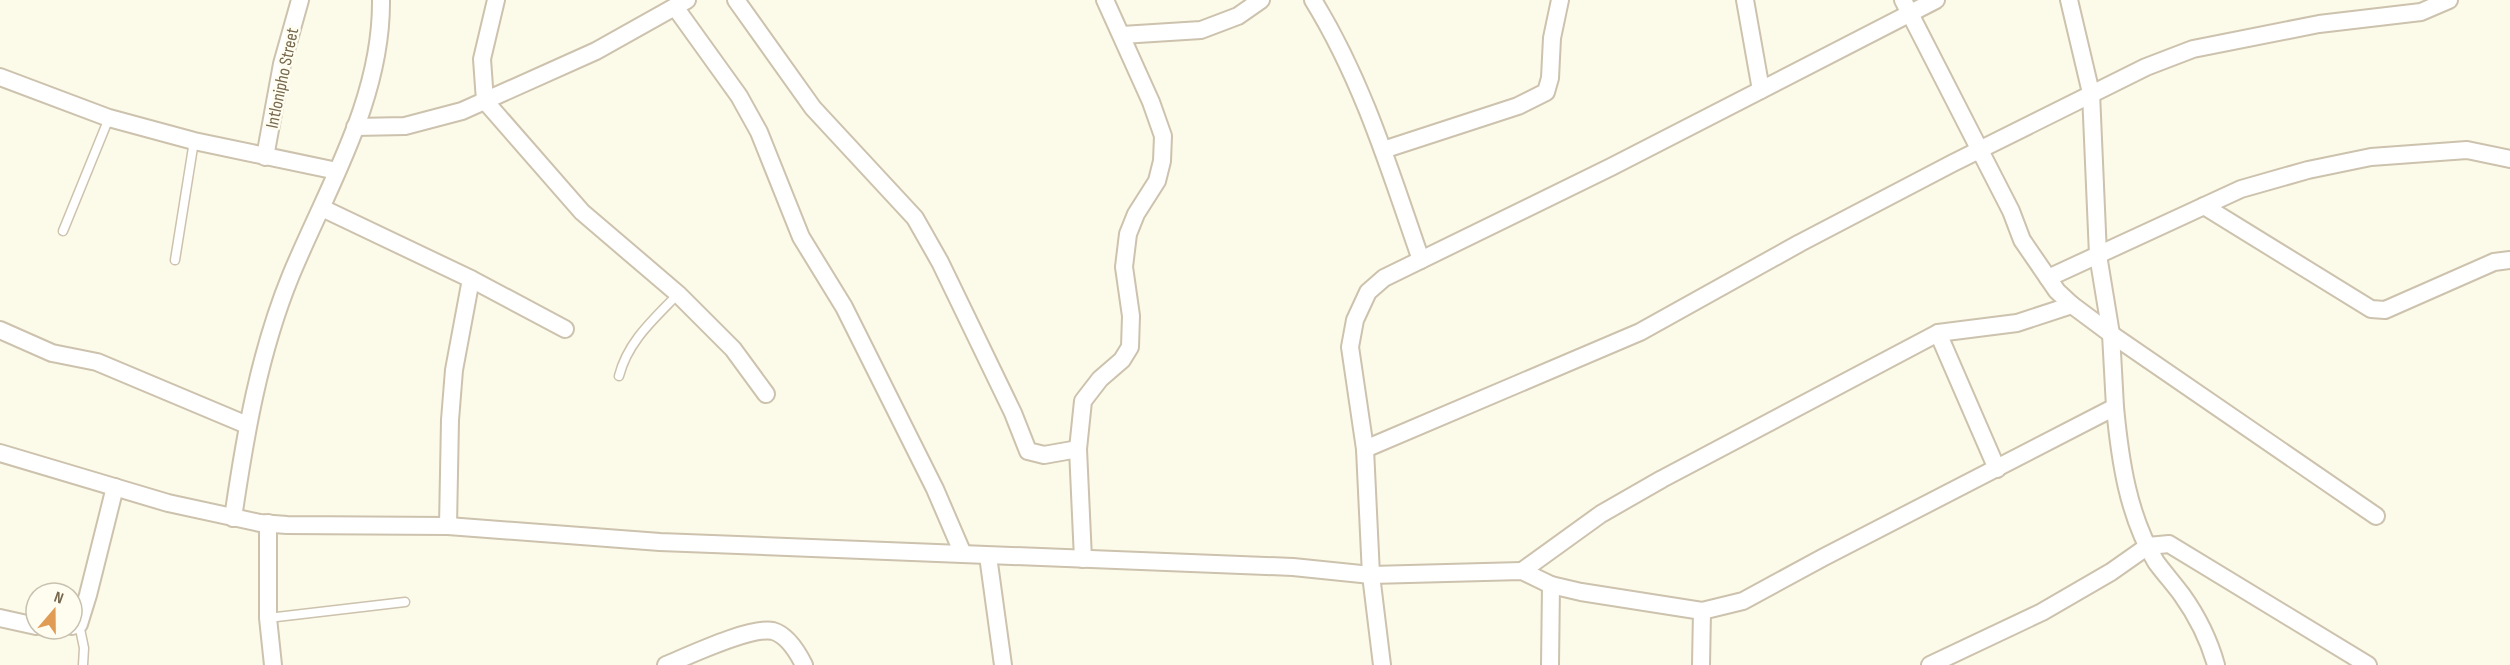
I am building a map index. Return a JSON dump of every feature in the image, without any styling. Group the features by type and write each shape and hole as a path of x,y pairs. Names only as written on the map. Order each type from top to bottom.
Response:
{"street":[{"name":"Intlonipho Street","path":"265,157 282,64 300,0"},
{"path":"233,518 247,425 271,334 291,276 322,208 367,94 377,56 381,29 381,0"},
{"path":"496,0 482,59 485,101 582,212 678,294 733,349 766,394"},
{"path":"736,0 813,108 915,218 940,262 1013,413 1028,451 1044,455 1078,449"},
{"path":"1083,559 1078,449 1083,400 1100,379 1122,360 1130,347 1131,316 1124,267 1128,234 1136,214 1157,181 1162,162 1164,136 1105,0"},
{"path":"1122,35 1201,30 1238,16 1261,0"},
{"path":"1313,0 1343,56 1383,150 1421,260"},
{"path":"1383,150 1518,106 1546,92 1550,78 1552,38 1560,0"},
{"path":"1745,0 1761,90"},
{"path":"1382,665 1371,575 1365,449 1350,347 1354,320 1368,292 1376,284 1421,260 1761,90 1907,7 1936,0"},
{"path":"2069,0 2091,93 2098,255 2111,334 2120,452 2140,532 2157,563 2196,616 2212,650 2216,665"},
{"path":"1365,449 1532,380 1640,332 1800,243 2091,93 2146,68 2193,49 2319,24 2421,12 2449,0"},
{"path":"355,127 405,126 462,111 596,51 681,3 759,132 801,237 844,307 935,489 963,555"},
{"path":"1907,7 2011,211 2022,240 2057,291 2111,334 2376,516"},
{"path":"0,77 109,118 194,141 337,171"},
{"path":"2048,278 2241,189 2308,170 2371,157 2467,150 2510,159"},
{"path":"2204,206 2371,309 2385,310 2494,262 2510,260"},
{"path":"322,208 471,279 565,329"},
{"path":"448,526 450,420 454,370 471,279"},
{"path":"1522,571 1601,514 1642,490 1938,333 2017,323 2072,305"},
{"path":"0,330 52,352 97,362 247,425"},
{"path":"1938,333 1997,469"},
{"path":"0,453 168,503 233,518 268,523 448,526 660,542 1293,567 1371,575 1522,571 1551,585 1702,611 1743,601 2115,407"},
{"path":"84,602 88,595 116,487"},
{"path":"268,523 268,618 273,665"},
{"path":"1930,665 2042,612 2111,572 2148,546 2169,544 2368,665"},
{"path":"988,556 1003,665"},
{"path":"1550,665 1551,585"},
{"path":"1701,665 1702,611"},
{"path":"0,618 24,623"},
{"path":"666,665 755,631 773,632 786,639 804,665"}],"lane":[{"path":"63,231 109,118"},
{"path":"175,260 194,141"},
{"path":"619,376 623,361 635,339 678,294"},
{"path":"268,618 405,602"},
{"path":"80,641 84,648 83,665"}]}
